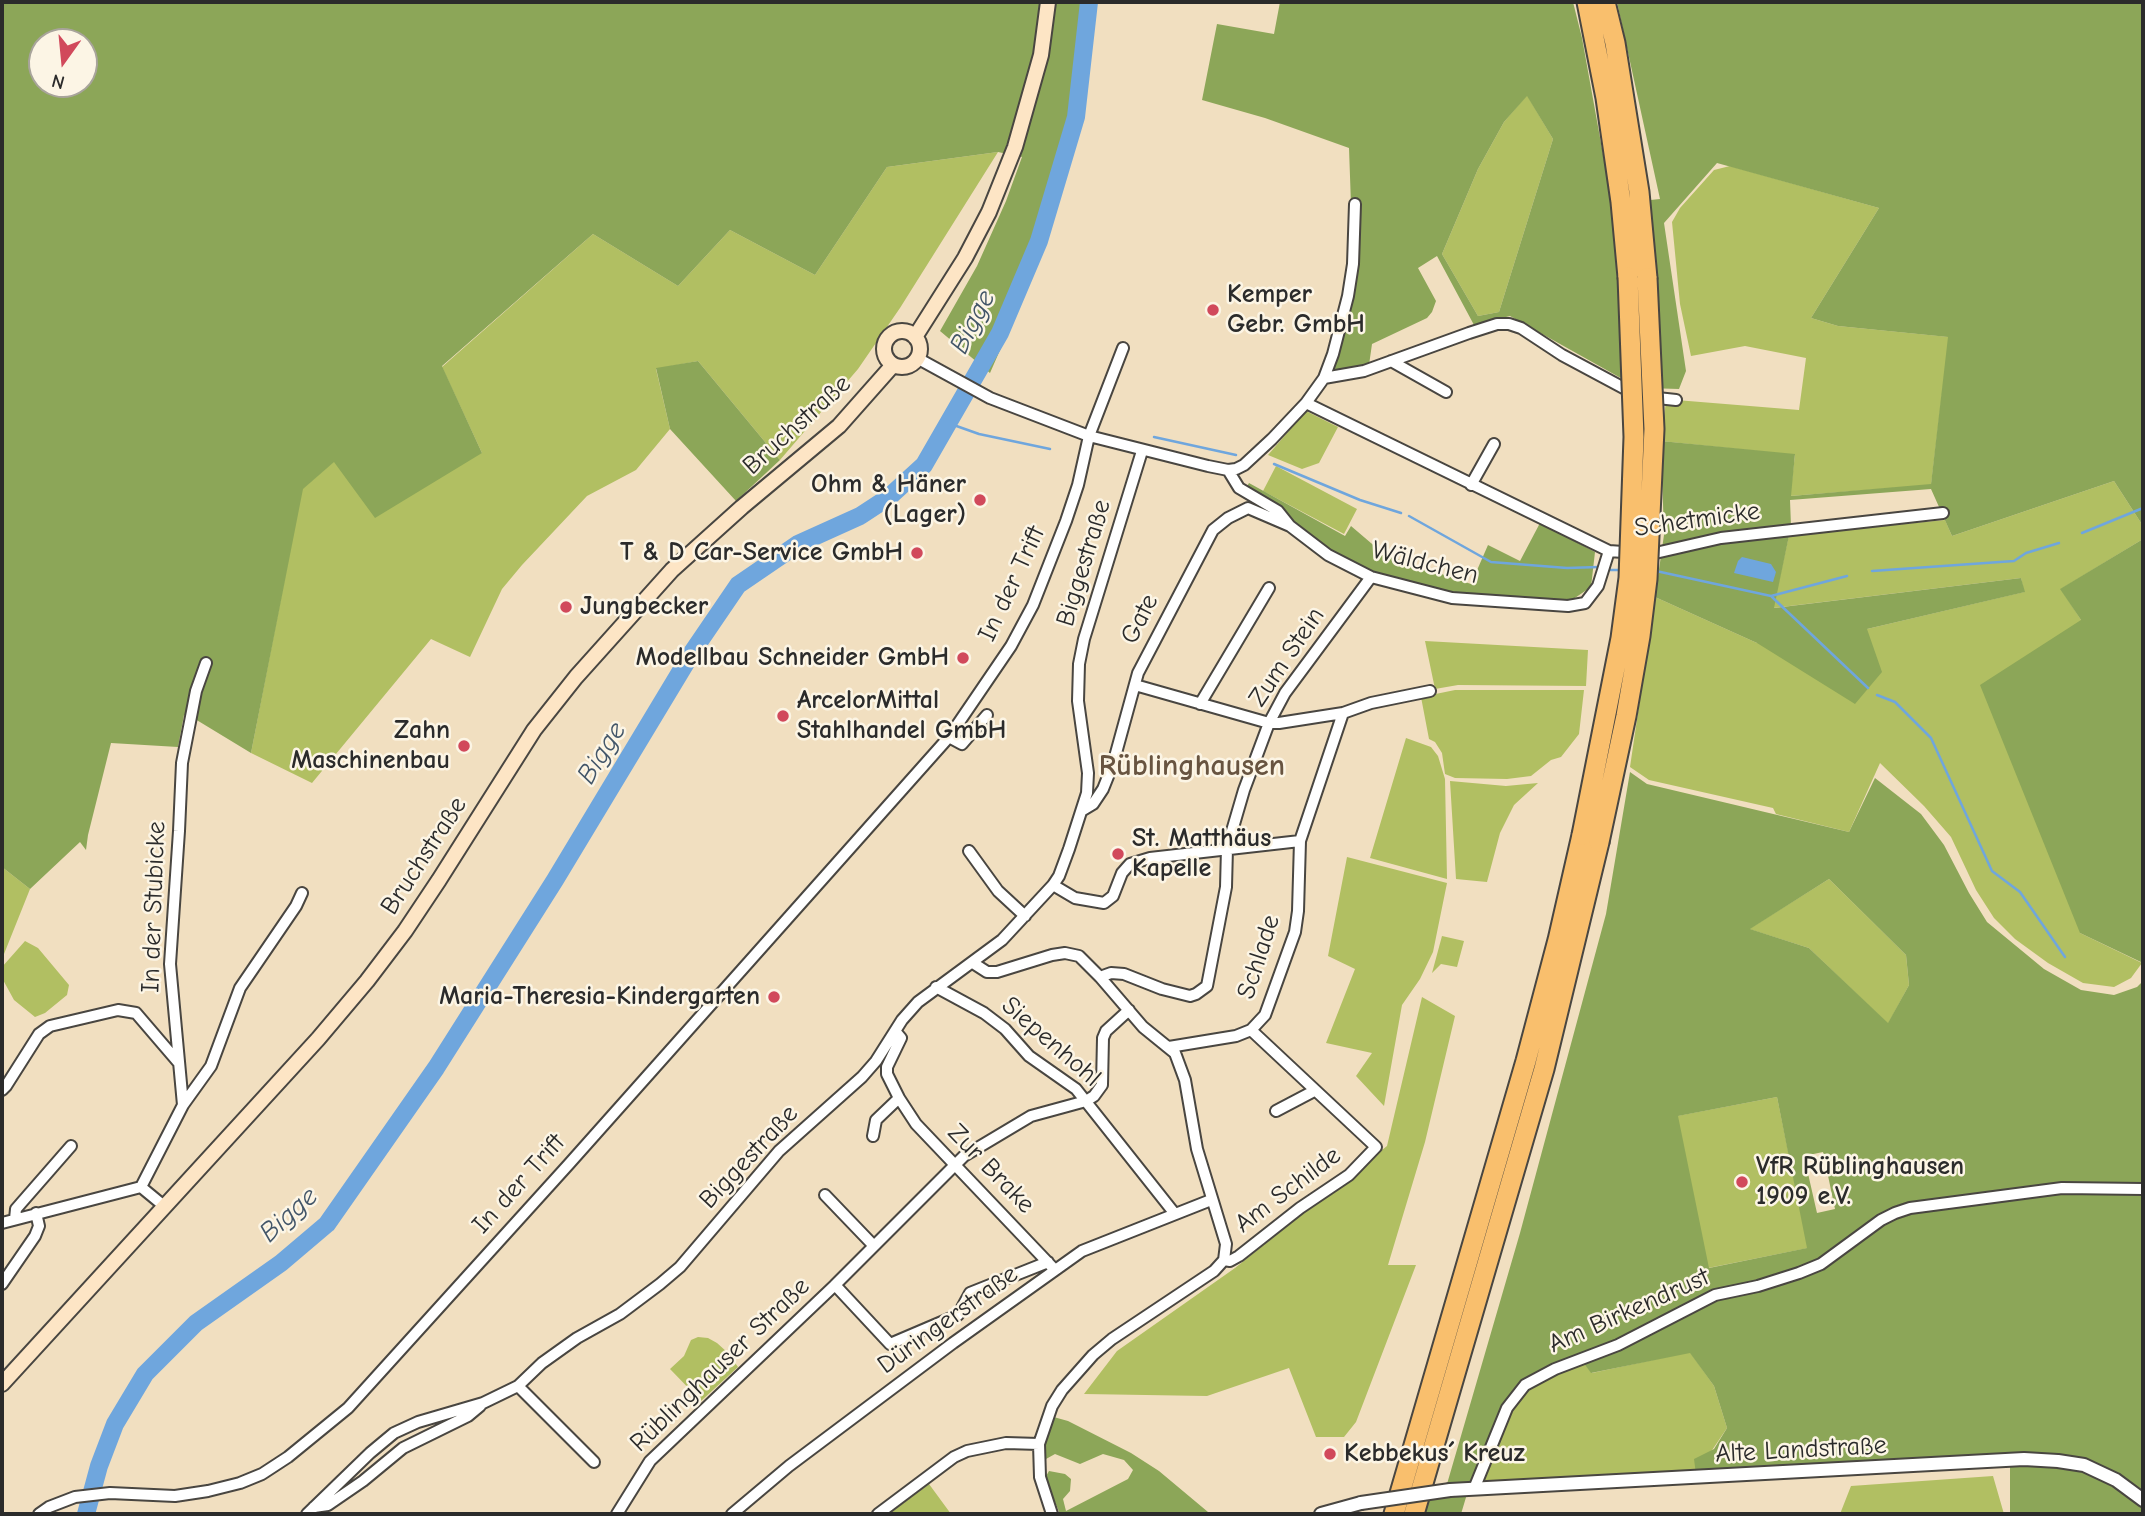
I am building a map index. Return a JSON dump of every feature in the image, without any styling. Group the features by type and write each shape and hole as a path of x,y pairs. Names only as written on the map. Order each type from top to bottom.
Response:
{"highway":[{"path":"1587,2 1610,121 1621,202 1637,277"},
{"path":"1414,1514 1544,1069 1590,839 1629,578 1639,191 1615,43 1605,2"},
{"path":"1394,1514 1526,1061 1558,940 1590,839"}],"main road":[{"path":"915,337 965,258 989,212 1015,147 1041,54 1048,2"},
{"path":"896,332 915,337 920,348 917,358 907,366 893,365 884,352 887,340 896,332"},
{"name":"Bruchstraße","path":"2,1384 368,981 439,880 534,730 576,677 672,570 839,426 893,365"}],"street":[{"path":"917,358 990,398 1089,436 1228,470 1244,465 1306,403 1324,378 1348,296 1353,264 1355,204"},
{"path":"1324,378 1353,374 1497,324 1509,324 1521,328 1562,355 1640,396 1676,400"},
{"name":"In der Trift","path":"39,1514 75,1497 110,1493 176,1496 208,1492 240,1483 262,1474 288,1457 348,1408 949,737 1011,646 1033,605 1066,521 1078,485 1089,436 1123,348"},
{"path":"1391,361 1446,392"},
{"name":"Schetmicke","path":"1306,403 1609,551 1651,554 1721,538 1943,513"},
{"path":"1471,485 1494,444"},
{"name":"Biggestraße","path":"310,1511 394,1433 418,1422 483,1403 518,1386 542,1363 577,1338 620,1314 680,1267 779,1151 862,1077 918,1002 973,963 1026,916 1053,885 1059,876 1087,793 1088,772 1078,701 1079,664 1084,639 1142,451"},
{"name":"Wäldchen","path":"1228,470 1239,488 1278,511 1290,526 1328,555 1371,577 1452,598 1568,606 1585,603 1598,586 1609,551"},
{"name":"Gate","path":"1083,810 1093,804 1103,789 1113,764 1138,673 1213,530 1228,518 1248,508 1290,526"},
{"name":"Zum Stein","path":"1100,977 1111,973 1124,974 1189,996 1207,986 1224,898 1227,848 1244,790 1269,723 1285,693 1371,577"},
{"path":"1200,704 1269,588"},
{"name":"In der Stubicke","path":"183,1105 170,964 182,763 196,691 206,663"},
{"path":"1135,685 1269,723 1343,713 1371,703 1430,691"},
{"name":"Schlade","path":"1169,1046 1228,1038 1251,1030 1265,1015 1294,932 1298,911 1300,841 1343,713"},
{"path":"949,737 962,744 987,715"},
{"path":"1053,885 1075,898 1104,903 1113,896 1122,873 1130,864 1150,858 1300,841"},
{"path":"969,851 998,891 1026,916"},
{"path":"2,1223 141,1187 183,1105 211,1066 240,988 302,893"},
{"path":"973,963 987,972 997,972 1034,959 1065,953 1079,956 1143,1027 1175,1053 1185,1080 1197,1149 1226,1244 1224,1261"},
{"name":"Siepenhohl","path":"936,987 984,1013 1005,1029 1029,1056 1068,1082 1175,1214"},
{"path":"2,1090 39,1034 50,1026 118,1010 136,1013 178,1062"},
{"path":"1086,1101 1094,1096 1102,1084 1102,1045 1106,1031 1129,1010"},
{"path":"1251,1030 1314,1091 1276,1111"},
{"name":"Zur Brake","path":"895,1031 901,1038 887,1070 899,1098 916,1124 1052,1266"},
{"name":"Am Schilde","path":"1039,1444 1052,1406 1071,1378 1093,1355 1130,1325 1157,1310 1214,1271 1224,1261 1239,1256 1300,1208 1349,1175 1376,1147 1314,1091"},
{"path":"873,1136 876,1120 899,1098"},
{"name":"Rüblinghauser Straße","path":"617,1514 650,1461 835,1286 970,1150 1031,1116 1086,1101"},
{"path":"15,1219 16,1209 71,1146"},
{"path":"141,1187 164,1206"},
{"name":"Am Birkendrust","path":"1474,1489 1507,1408 1525,1385 1555,1369 1618,1345 1716,1295 1758,1286 1821,1264 1881,1220 1895,1213 1910,1208 2062,1188 2143,1189"},
{"path":"825,1195 874,1246"},
{"name":"Düringerstraße","path":"890,1343 958,1315 970,1293 1052,1266 1102,1241 1145,1228 1211,1200"},
{"path":"2,1284 36,1236 36,1213"},
{"name":"Düringerstraße","path":"732,1514 789,1466 1052,1266"},
{"name":"Rüblinghauser Straße","path":"835,1286 890,1343"},
{"path":"518,1386 594,1462"},
{"name":"Biggestraße","path":"310,1511 328,1505 403,1448 467,1416 483,1403"},
{"path":"878,1514 954,1457 992,1444 1039,1444 1040,1478 1052,1514"},
{"name":"Alte Landstraße","path":"1321,1514 1361,1503 1450,1490 2024,1459 2084,1465 2116,1480 2143,1500"}],"green space":[{"path":"2,2 1088,2 1079,129 1042,254 990,373 940,331 977,266 1022,157 998,152 887,167 815,275 730,230 678,286 593,234 442,366 482,453 375,518 334,462 303,489 251,753 184,715 178,747 111,743 86,850 80,842 30,889 2,867"},
{"path":"1280,2 1573,2 1612,204 1660,199 1617,2 2143,2 2143,526 2114,481 1952,536 1931,489 1790,500 1791,526 1774,608 2021,578 2025,592 1867,629 1882,672 1855,704 1757,643 1655,597 1664,535 1661,441 1795,454 1791,496 1931,484 1948,337 1838,326 1811,318 1879,208 1717,163 1664,223 1686,371 1679,389 1646,388 1619,377 1510,316 1474,325 1437,256 1418,268 1436,301 1427,318 1372,344 1369,365 1330,377 1344,335 1354,290 1349,148 1265,118 1202,100 1217,24 1274,34","holes":["1527,96 1553,139 1499,312 1478,316 1442,254 1478,169 1504,122"]},
{"path":"1527,95 1553,139 1499,312 1478,316 1442,254 1478,169 1504,122"},
{"path":"998,152 900,308 858,369 780,460 698,361 656,369 670,429 636,470 587,496 522,565 502,589 470,657 431,639 312,783 251,753 302,489 333,462 482,453 442,367 593,234 678,286 730,230 815,275 887,167"},
{"path":"1730,166 1879,208 1811,318 1838,326 1949,337 1931,485 1790,496 1795,455 1661,441 1666,401 1799,410 1806,358 1745,346 1691,356 1680,304 1672,222 1680,208 1714,170"},
{"path":"698,361 780,460 736,501 670,429 656,368"},
{"path":"1306,411 1338,427 1319,463 1302,469 1268,455"},
{"path":"1276,466 1357,509 1344,534 1263,491"},
{"path":"2114,481 2143,526 2143,539 2061,589 2081,620 2080,933 2142,963 2131,978 2114,987 2083,983 2048,963 2015,939 1994,918 1976,890 1951,837 1880,763 1849,832 1776,814 1773,808 1649,780 1630,767 1655,597 1757,643 1867,629 2024,592 2021,578 1773,608 1789,535 1945,520 1952,536"},
{"path":"1249,483 1345,536 1351,526 1385,555 1471,584 1488,545 1520,561 1540,523 1595,552 1591,587 1566,604 1457,599 1393,580 1329,556 1245,490"},
{"path":"2143,539 2143,963 2080,933 1980,685 2081,620 2060,589"},
{"path":"1425,641 1588,650 1586,686 1458,685 1435,689"},
{"path":"1455,690 1584,690 1579,734 1561,757 1551,760 1531,776 1507,779 1455,778 1445,774 1442,753 1435,742 1429,739 1421,697"},
{"path":"1406,738 1431,747 1438,756 1445,779 1447,879 1370,858"},
{"path":"1630,772 1647,784 1849,832 1875,778 1921,814 1944,845 1987,922 2044,969 2081,990 2114,995 2137,987 2143,981 2143,1514 2010,1514 2010,1456 1696,1474 1694,1459 1714,1449 1727,1428 1714,1386 1690,1353 1591,1373 1578,1355 1525,1383 1471,1484 1447,1484 1520,1233 1606,914","holes":["1829,879 1906,955 1909,985 1888,1023 1809,948 1750,929","1777,1097 1807,1248 1709,1268 1678,1116","1823,1152 1835,1209 1817,1213 1804,1156"]},
{"path":"1450,781 1506,786 1538,783 1514,805 1500,833 1487,882 1456,879"},
{"path":"1347,857 1447,883 1433,952 1420,979 1402,1005 1384,1106 1356,1076 1372,1053 1326,1043 1355,969 1328,956"},
{"path":"2,867 30,889 2,959"},
{"path":"1829,879 1906,955 1909,985 1888,1024 1809,948 1749,929"},
{"path":"1442,936 1464,941 1457,967 1441,964 1432,973"},
{"path":"25,941 38,948 69,985 67,995 45,1013 35,1017 14,1000 2,978 2,967"},
{"path":"1422,997 1455,1016 1425,1142 1388,1265 1416,1265 1356,1422 1344,1437 1316,1437 1289,1368 1207,1396 1084,1394 1117,1351 1235,1268 1387,1146"},
{"name":"VfR Rüblinghausen 1909 e.V.","path":"1777,1097 1808,1248 1708,1268 1677,1116"},
{"path":"698,1337 717,1343 738,1367 701,1401 670,1369 684,1356 691,1340"},
{"path":"1690,1352 1714,1386 1727,1428 1696,1474 1479,1485 1509,1409 1527,1387 1581,1358 1592,1373"},
{"path":"1050,1416 1068,1421 1131,1453 1159,1471 1208,1514 1060,1514 1045,1478 1049,1471 1065,1474 1071,1479 1070,1491 1063,1499 1066,1511 1128,1479 1133,1470 1124,1460 1103,1454 1080,1464 1055,1454 1046,1459 1042,1447"},
{"path":"1993,1476 2004,1514 1840,1514 1851,1486"},
{"path":"929,1484 951,1514 889,1514"},
{"path":"1467,1494 1461,1514 1422,1514 1427,1498"}],"water":[{"path":"1742,557 1771,564 1776,572 1773,582 1734,573"}],"waterway":[{"name":"Bigge","path":"86,1514 99,1466 115,1424 145,1374 196,1323 281,1263 327,1224 436,1068 555,880 693,651 738,585 798,544 860,516 889,497 924,465 1000,333 1039,241 1076,117 1089,2"},
{"name":"Schetmicke","path":"948,423 979,434 1050,449"},
{"name":"Schetmicke","path":"1154,437 1236,455"},
{"name":"Schetmicke","path":"1274,464 1360,500 1401,513"},
{"name":"Schetmicke","path":"2082,533 2143,508"},
{"name":"Schetmicke","path":"1409,516 1491,562 1567,568 1599,567"},
{"name":"Schetmicke","path":"1872,571 2014,561 2026,553 2059,543"},
{"name":"Schetmicke","path":"1610,570 1621,570"},
{"name":"Schetmicke","path":"1656,571 1771,596 1847,576"},
{"path":"1772,597 1868,688"},
{"path":"1877,695 1895,702 1931,738 1992,871 2020,892 2065,957"}],"place":[{"name":"Kemper Gebr. GmbH","path":"1213,310"},
{"name":"Ohm & Häner (Lager)","path":"980,500"},
{"name":"T & D Car-Service GmbH","path":"917,553"},
{"name":"Jungbecker","path":"566,607"},
{"name":"Modellbau Schneider GmbH","path":"963,658"},
{"name":"ArcelorMittal Stahlhandel GmbH","path":"783,716"},
{"name":"Zahn Maschinenbau","path":"464,746"},
{"name":"St. Matthäus Kapelle","path":"1118,854"},
{"name":"Maria-Theresia-Kindergarten","path":"774,997"},
{"name":"VfR Rüblinghausen 1909 e.V.","path":"1742,1182"},
{"name":"Kebbekus´ Kreuz","path":"1330,1454"}],"district":[{"name":"Rüblinghausen","path":"1192,767"}]}
